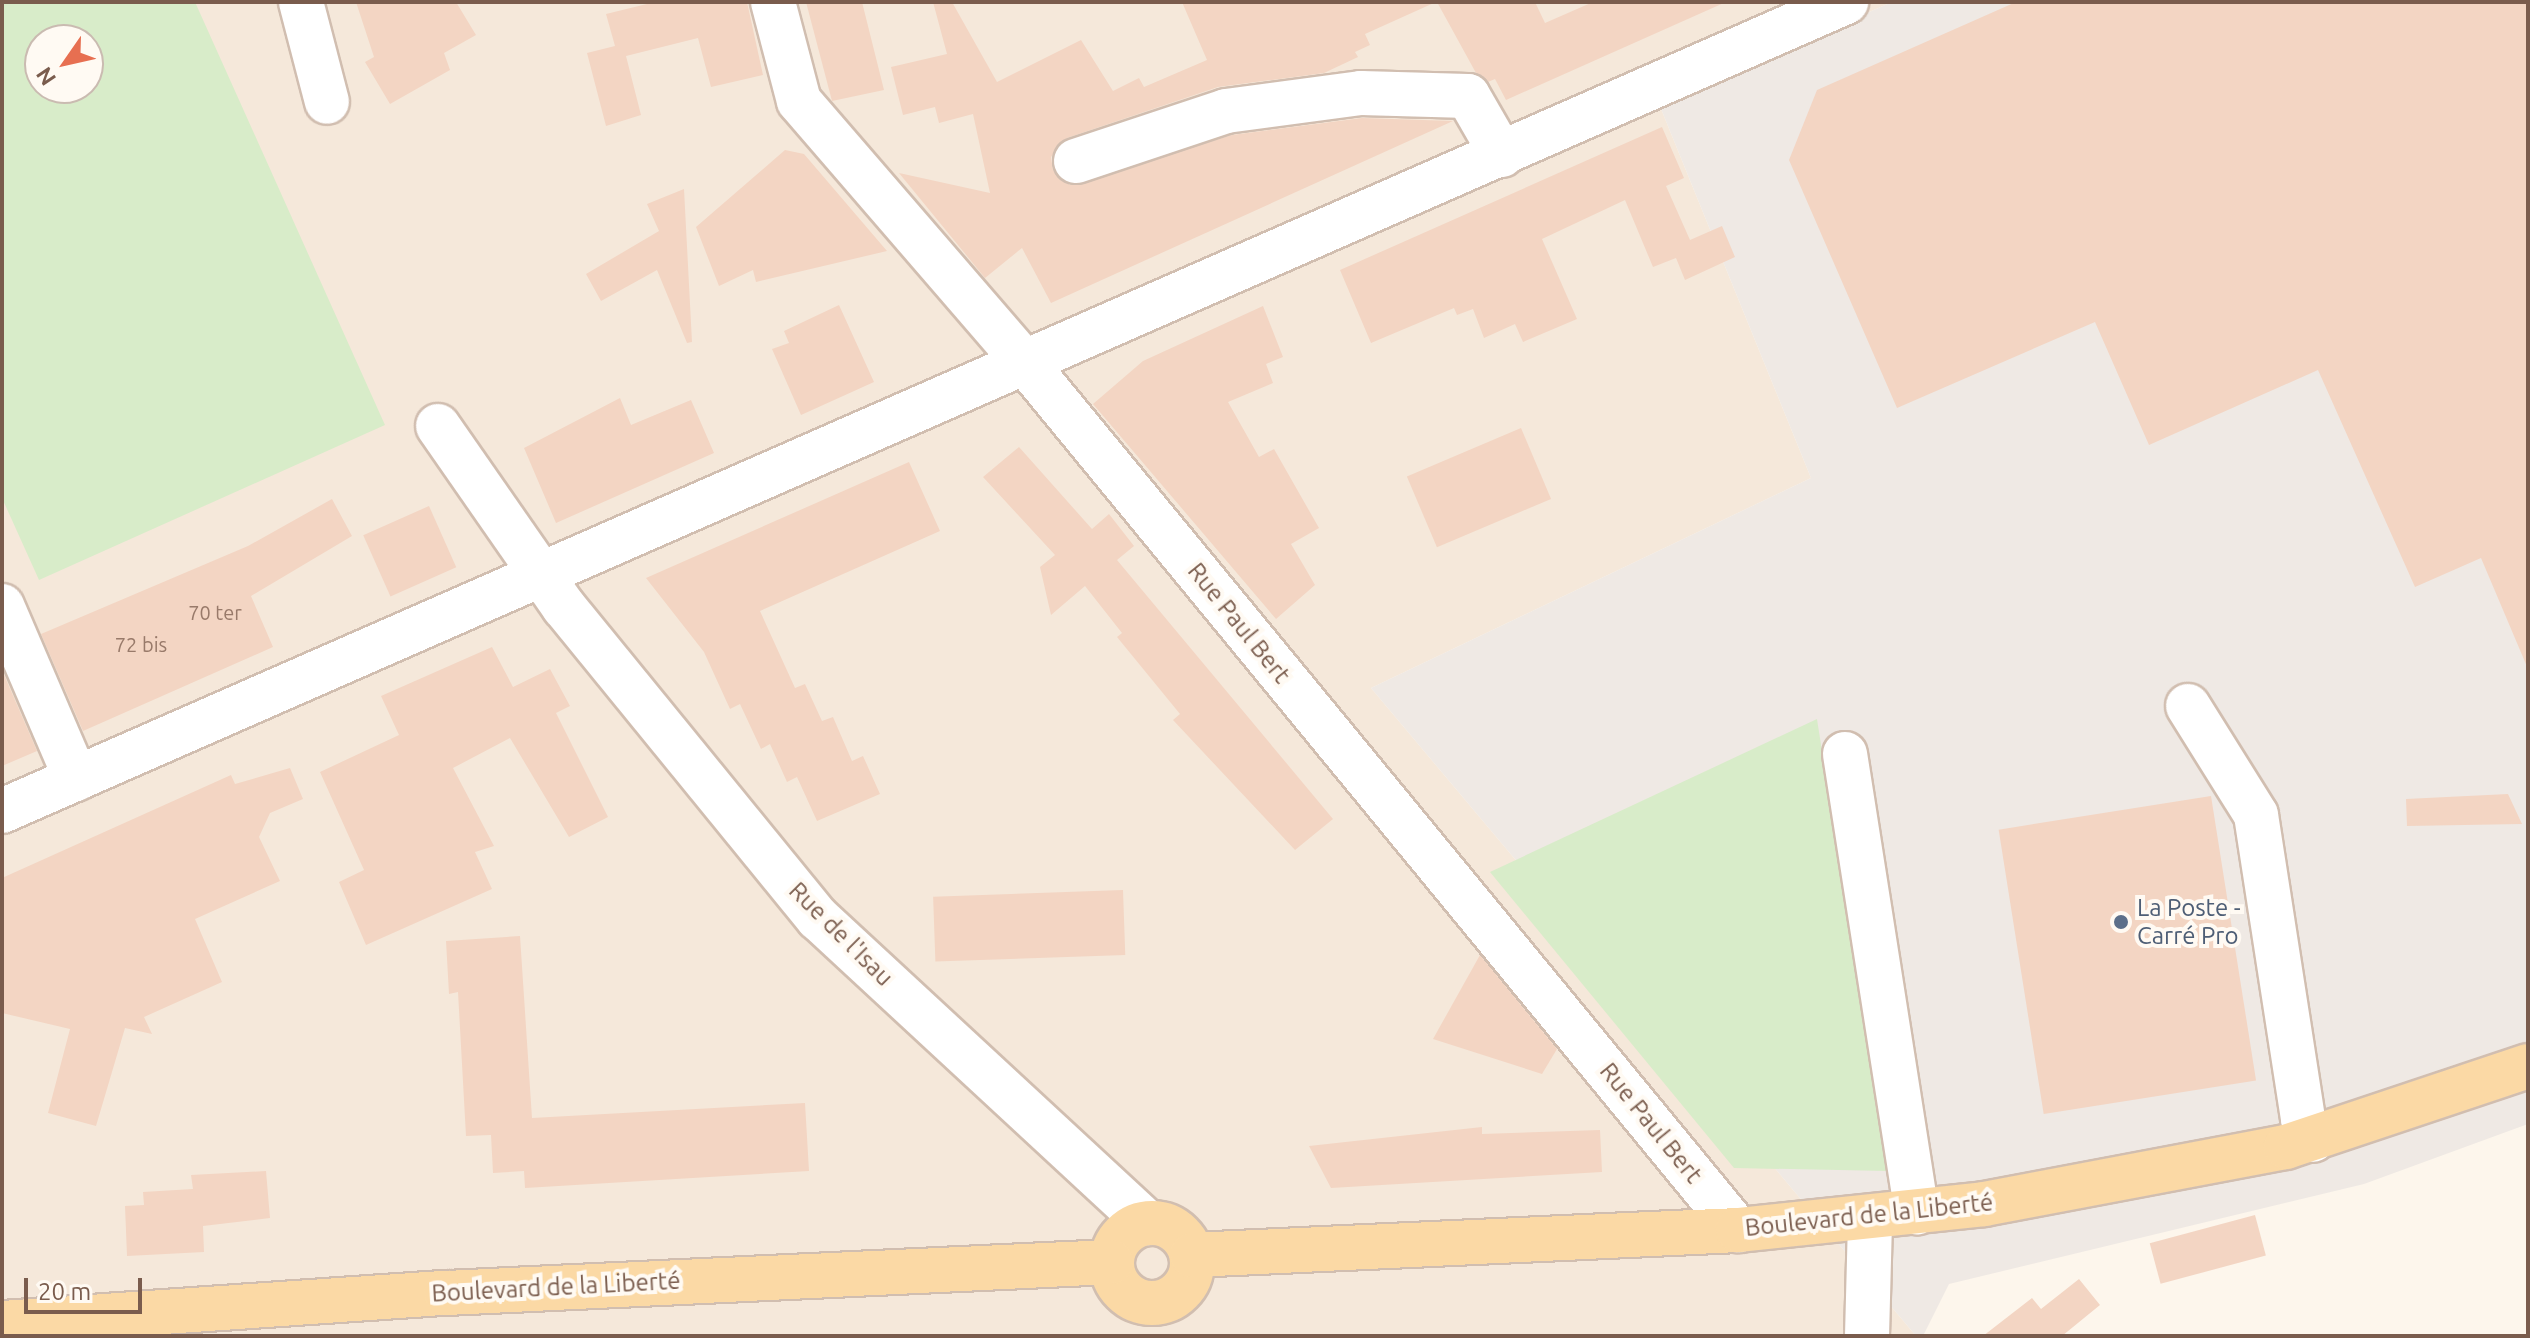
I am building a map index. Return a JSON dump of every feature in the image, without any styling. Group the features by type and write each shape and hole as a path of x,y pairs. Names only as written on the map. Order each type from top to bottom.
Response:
{"main road":[{"name":"Boulevard de la Liberté","path":"1192,1255 1738,1230 1917,1212 2141,1177 2313,1140 2528,1066"},
{"path":"1147,1223 1171,1228 1192,1255 1191,1275 1178,1294 1161,1303 1130,1297 1111,1262 1121,1237 1147,1223"},
{"name":"Boulevard de la Liberté","path":"2,1323 493,1290 1111,1262"}],"street":[{"path":"301,2 327,102"},
{"name":"Rue Paul Bert","path":"773,2 799,101 1027,365 1738,1230"},
{"path":"2,811 1027,365 1846,2"},
{"path":"1076,161 1226,111 1361,93 1468,96 1502,155"},
{"name":"Rue de l'Isau","path":"438,426 541,574 818,918 1147,1223"},
{"path":"2,606 76,779"},
{"path":"2188,706 2256,815 2303,1119 2313,1140"},
{"path":"1845,754 1917,1212"},
{"path":"1867,1336 1870,1218"}],"shaded area":[{"path":"2,2 1892,2 1659,104 1811,478 1371,688 1916,1336 2,1336"},
{"path":"1892,2 2528,2 2528,1124 2364,1184 1949,1284 1923,1336 1916,1336 1371,688 1811,478 1659,104"}],"green space":[{"path":"2,2 195,2 385,425 39,580 2,498"},
{"path":"1817,719 1887,1171 1734,1168 1490,872"}],"building":[{"path":"356,2 456,2 476,35 444,53 450,70 390,104 365,62 374,57"},
{"path":"655,2 747,2 763,75 711,87 698,38 626,56 641,115 606,126 587,53 615,46 606,14"},
{"path":"806,2 862,2 884,90 832,101"},
{"path":"933,2 952,2 997,82 1081,40 1113,91 1139,78 1144,87 1207,60 1182,2 1436,2 1365,34 1370,45 1355,52 1358,57 1324,73 1218,87 1067,138 1051,157 1053,170 1070,185 1232,135 1362,118 1453,121 1051,303 1022,248 985,278 899,173 990,193 973,114 939,123 935,107 903,115 891,67 947,54"},
{"path":"1437,2 1535,2 1545,23 1593,2 1726,2 1506,100 1495,79 1488,82 1476,73"},
{"path":"2016,2 2528,2 2528,669 2481,558 2415,587 2318,370 2149,445 2095,322 1897,408 1789,160 1817,90"},
{"path":"1662,127 1684,178 1666,186 1690,240 1722,226 1735,257 1685,280 1676,258 1653,267 1625,200 1542,239 1577,319 1523,342 1515,324 1484,338 1473,309 1457,315 1454,308 1371,343 1340,270"},
{"path":"785,150 804,154 887,251 756,282 753,270 719,286 696,227"},
{"path":"684,189 692,342 687,343 657,270 601,301 586,274 659,231 647,204"},
{"path":"839,305 874,382 801,415 772,349 789,343 784,331"},
{"path":"1263,306 1283,357 1266,364 1273,383 1228,402 1259,457 1274,449 1319,528 1291,544 1315,585 1276,619 1093,404 1143,361"},
{"path":"620,398 631,425 691,400 714,453 556,523 524,448"},
{"path":"1521,428 1551,499 1437,547 1407,476"},
{"path":"1019,447 1092,529 1109,514 1134,546 1117,560 1333,819 1295,850 1173,720 1180,714 1117,637 1122,633 1085,586 1051,615 1040,567 1055,555 983,477"},
{"path":"909,462 940,531 760,611 795,688 805,684 822,721 833,717 852,761 863,756 880,794 817,821 797,777 787,782 770,744 761,749 740,704 730,709 704,652 646,578"},
{"path":"332,499 352,536 251,596 273,647 83,731 41,634 248,546"},
{"path":"429,506 456,567 390,596 363,535"},
{"path":"492,647 513,687 550,669 570,706 556,713 608,817 569,837 510,738 453,768 494,846 475,852 492,889 366,945 339,882 364,870 320,772 399,735 381,696"},
{"path":"2,670 37,751 2,766"},
{"path":"290,768 303,799 270,813 259,837 280,881 195,919 222,982 144,1017 152,1034 125,1028 96,1126 48,1113 70,1029 2,1013 2,878 231,775 235,784"},
{"path":"2508,794 2522,824 2407,826 2406,799"},
{"name":"La Poste - Carré Pro","path":"2211,796 2256,1080 2044,1114 1999,830"},
{"path":"1123,890 1125,955 935,962 933,897"},
{"path":"520,936 532,1118 805,1103 809,1171 525,1188 524,1171 493,1173 491,1135 466,1136 458,992 449,994 446,941"},
{"path":"1480,955 1557,1049 1542,1074 1433,1039"},
{"path":"1482,1127 1482,1134 1600,1130 1602,1172 1331,1188 1309,1146"},
{"path":"266,1171 270,1218 203,1226 204,1252 127,1256 125,1206 144,1205 143,1192 193,1189 191,1175"},
{"path":"2255,1215 2266,1256 2161,1284 2150,1243"},
{"path":"2079,1279 2100,1305 2062,1336 1983,1336 2032,1298 2041,1309"}],"place":[{"name":"La Poste - Carré Pro","path":"2121,922"}]}
